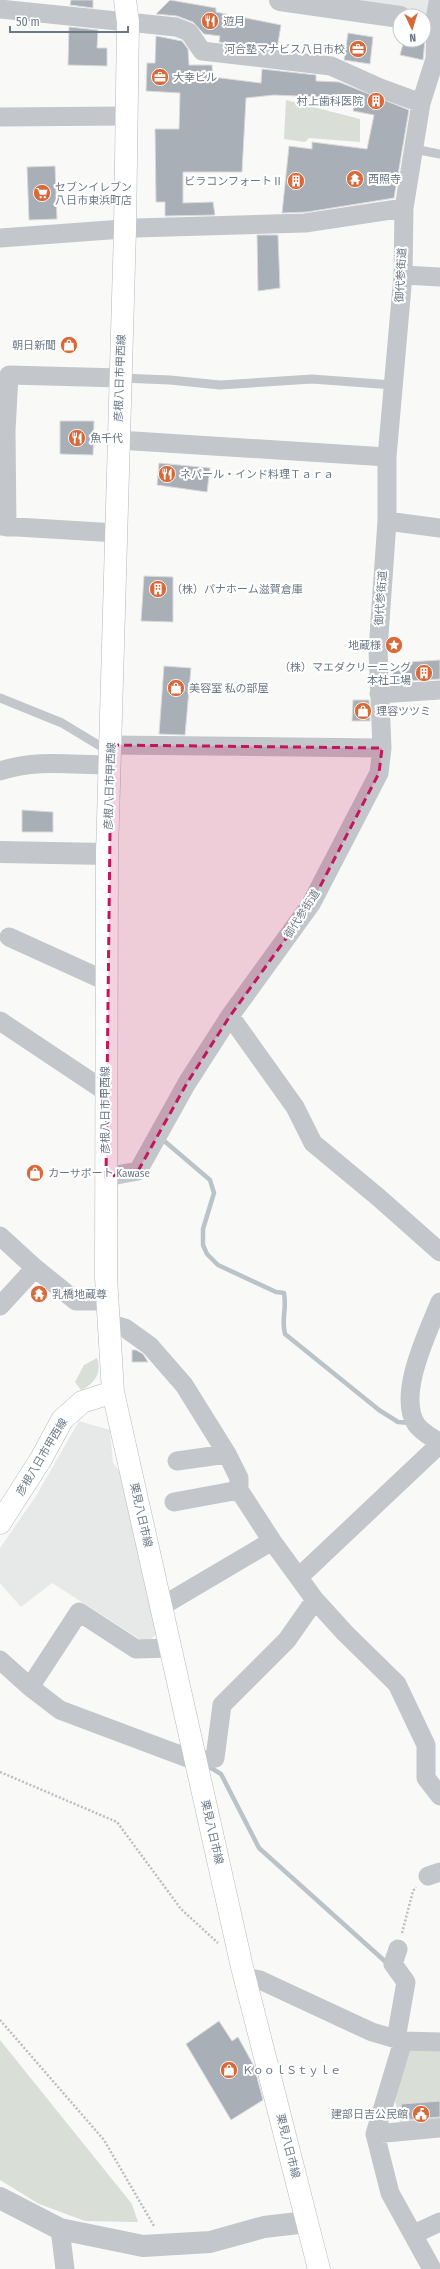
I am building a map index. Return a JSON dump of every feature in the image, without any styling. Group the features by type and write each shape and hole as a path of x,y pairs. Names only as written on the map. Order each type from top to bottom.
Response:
{"main road":[{"name":"彦根八日市甲西線","path":"0,1523 41,1459 62,1420 82,1402 113,1392 107,1301 105,1090 107,854 125,229 128,22 125,0"},
{"name":"栗見八日市線","path":"113,1392 242,1967 246,1977 319,2269"}],"street":[{"path":"280,0 392,16"},
{"name":"御代参街道","path":"106,1177 138,1171 187,1083 230,1016 311,904 379,773 382,748 378,650 387,521 387,457 403,275 404,208 414,149 429,96 435,59 433,21 440,0"},
{"path":"0,9 176,27 189,32 202,50 331,66 380,88 429,96"},
{"path":"0,117 126,116"},
{"path":"0,238 125,229 304,223 404,208"},
{"path":"403,275 440,277"},
{"path":"117,533 3,527 3,430 9,375 121,378"},
{"path":"118,440 387,457"},
{"path":"387,521 440,528"},
{"path":"379,694 440,690"},
{"path":"0,772 20,765 60,762 111,755 382,748"},
{"path":"0,852 107,854"},
{"path":"9,937 106,981"},
{"path":"230,1016 295,1107 313,1143 378,1197 440,1252"},
{"path":"0,1021 97,1087 105,1090"},
{"path":"0,1236 34,1268 76,1300 107,1301"},
{"path":"0,1306 34,1268"},
{"path":"299,1577 440,1444 417,1425 411,1413 409,1395 421,1352 440,1302"},
{"path":"108,1323 125,1328 150,1346 184,1384 227,1454 239,1478 239,1490 272,1541 315,1600 345,1633 397,1684 426,1745 426,1778 440,1796"},
{"path":"177,1461 227,1454"},
{"path":"174,1502 239,1490"},
{"path":"162,1606 272,1541"},
{"path":"0,1660 30,1687 60,1710 196,1761 215,1758 222,1705 287,1640 315,1600"},
{"path":"30,1687 79,1612 136,1649 171,1648"},
{"path":"398,1949 393,1964 406,1982 399,2040 375,2134 390,2194 414,2234 432,2269"},
{"path":"246,1977 260,1980 372,2032 399,2040 440,2042"},
{"path":"375,2134 440,2128"},
{"path":"0,2198 60,2229 143,2246 210,2242 264,2227 307,2222"},
{"path":"414,2234 440,2222"},
{"path":"60,2229 65,2269"}],"lane":[{"path":"414,149 440,154"},
{"path":"121,378 170,380 220,385 312,379 394,385"},
{"path":"0,698 62,723 100,746 111,755"}],"path":[{"path":"0,1772 117,1822 181,1908 220,1946"},
{"path":"398,1949 413,1891 434,1874"},
{"path":"0,2020 104,2140 164,2244"}],"highlighted area":[{"path":"111,745 382,748 379,773 311,904 230,1016 187,1083 138,1171 106,1177"}],"shaded area":[{"path":"280,0 440,0 436,22 432,21 432,8 392,8 392,15"},
{"path":"286,100 360,119 360,142 309,138 305,142 284,139"},
{"path":"97,1358 99,1368 94,1381 81,1390 75,1382 84,1365"},
{"path":"79,1421 110,1430 113,1463 124,1477 158,1633 146,1643 52,1583 21,1607 0,1583 0,1548 36,1496"},
{"path":"0,2040 132,2204 138,2222 85,2221 39,2204 0,2180"},
{"path":"404,2049 440,2049 440,2126 402,2130 395,2101"}],"building":[{"path":"71,0 93,0 93,8 70,5"},
{"path":"170,0 216,8 216,12 281,25 277,49 219,42 220,36 204,34 193,22 177,16 156,14"},
{"path":"69,27 98,30 97,48 107,48 107,66 68,65"},
{"name":"河合塾マナビス八日市校","path":"348,33 373,37 370,64 344,60"},
{"path":"156,36 182,41 188,49 189,65 212,65 213,77 261,83 262,69 316,75 316,81 339,82 409,110 394,198 307,212 282,213 289,146 312,149 312,142 367,149 374,115 353,111 354,106 319,102 320,97 274,95 246,98 242,172 183,172 183,203 213,202 215,215 165,216 165,202 156,202 155,129 179,129 180,93 146,91 147,63 155,63"},
{"path":"402,48 424,48 423,60 400,55"},
{"name":"セブンイレブン 八日市東浜町店","path":"55,166 57,219 29,220 27,167"},
{"path":"257,235 278,235 280,288 258,291"},
{"name":"魚千代","path":"60,421 94,421 93,455 60,454"},
{"path":"159,463 210,468 207,492 157,485"},
{"name":"（株）パナホーム滋賀倉庫","path":"144,576 173,577 173,622 141,621"},
{"name":"（株）マエダクリーニング 本社工場","path":"440,660 440,679 393,682 393,671 409,670 408,662"},
{"path":"164,666 191,668 185,735 159,734"},
{"name":"理容ツツミ","path":"353,700 369,700 370,721 352,721"},
{"path":"22,810 53,812 53,832 22,832"},
{"path":"132,1350 136,1350 143,1354 148,1362 132,1362"},
{"name":"ＫｏｏｌＳｔｙｌｅ","path":"219,2021 232,2041 238,2037 254,2066 263,2100 231,2120 186,2044"},
{"name":"建部日吉公民館","path":"440,2101 440,2117 403,2120 401,2104"}],"waterway":[{"path":"162,1139 210,1180 214,1193 203,1229 203,1245 207,1254 218,1265 276,1292 284,1293 285,1334 379,1410 398,1422 411,1423"},
{"path":"211,1768 221,1774 259,1848 388,1964"}],"place":[{"name":"遊月","path":"210,21"},
{"name":"河合塾マナビス八日市校","path":"358,49"},
{"name":"大幸ビル","path":"160,77"},
{"name":"村上歯科医院","path":"376,101"},
{"name":"西照寺","path":"355,179"},
{"name":"ビラコンフォートⅡ","path":"296,181"},
{"name":"セブンイレブン 八日市東浜町店","path":"42,193"},
{"name":"朝日新聞","path":"69,345"},
{"name":"魚千代","path":"77,438"},
{"name":"ネパール・インド料理Ｔａｒａ","path":"167,474"},
{"name":"（株）パナホーム滋賀倉庫","path":"158,589"},
{"name":"地蔵様","path":"394,645"},
{"name":"（株）マエダクリーニング 本社工場","path":"424,673"},
{"name":"美容室 私の部屋","path":"176,688"},
{"name":"理容ツツミ","path":"363,711"},
{"name":"カーサポート Kawase","path":"35,1173"},
{"name":"乳橋地蔵尊","path":"39,1294"},
{"name":"ＫｏｏｌＳｔｙｌｅ","path":"229,2070"},
{"name":"建部日吉公民館","path":"421,2114"}]}
